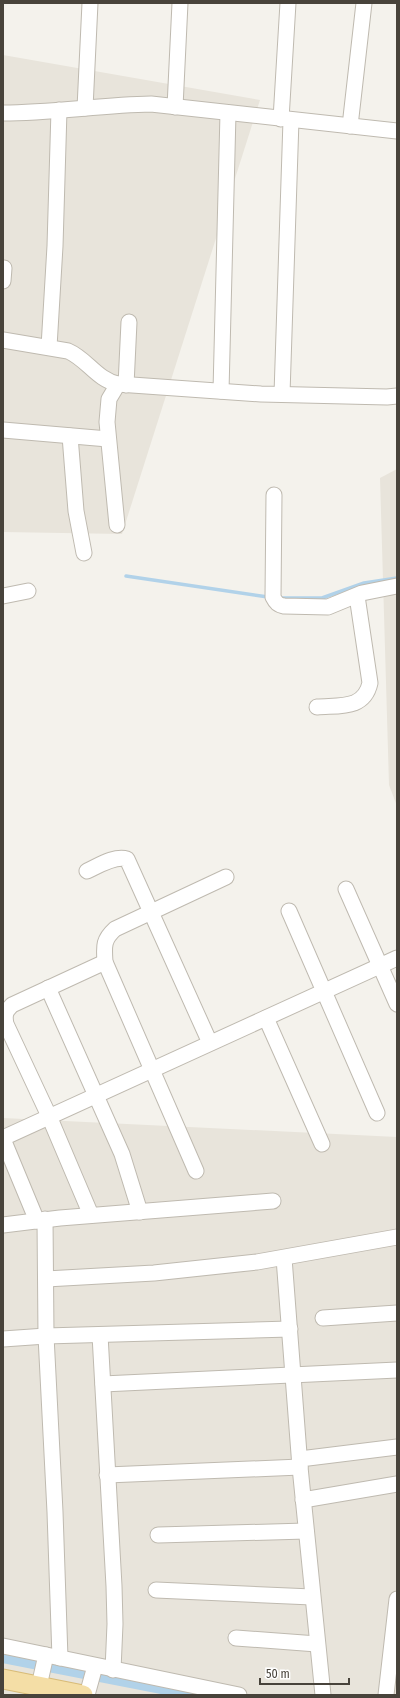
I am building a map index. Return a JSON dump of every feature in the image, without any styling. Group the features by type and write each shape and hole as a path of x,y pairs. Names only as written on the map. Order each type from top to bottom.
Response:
{"main road":[{"path":"3,1679 46,1667 89,1682"}],"street":[{"path":"85,108 90,3"},
{"path":"175,107 180,3"},
{"path":"282,394 288,3"},
{"path":"350,126 364,3"},
{"path":"3,114 144,104 397,131"},
{"path":"49,347 59,110"},
{"path":"220,391 228,113"},
{"path":"117,525 108,439 107,406 109,399 122,384 129,322"},
{"path":"3,340 49,347 76,354 104,380 122,384 282,394 397,396"},
{"path":"3,430 108,439"},
{"path":"70,436 76,511 84,553"},
{"path":"274,495 273,597 275,602 284,606 320,608 340,603 376,589 397,586"},
{"path":"3,596 28,591"},
{"path":"317,706 352,704 359,702 368,690 370,683 357,596"},
{"path":"87,871 116,859 123,857 127,858 210,1043"},
{"path":"196,1171 105,962 105,942 108,936 115,929 226,877"},
{"path":"346,889 397,1004"},
{"path":"289,911 323,992 377,1112"},
{"path":"46,1667 55,1512 46,1336 46,1279 41,1220 3,1139 49,1116 397,958"},
{"path":"91,1216 49,1116 6,1024 4,1016 6,1011 12,1005 105,962"},
{"path":"48,988 122,1154 140,1212"},
{"path":"266,1018 322,1144"},
{"path":"3,1225 41,1220 273,1201"},
{"path":"46,1279 154,1273 284,1258 397,1237"},
{"path":"284,1258 303,1500 323,1695"},
{"path":"323,1318 397,1313"},
{"path":"3,1339 46,1336 290,1329"},
{"path":"100,1335 114,1594 115,1624 113,1670"},
{"path":"103,1384 397,1370"},
{"path":"107,1475 300,1463 397,1447"},
{"path":"303,1500 397,1484"},
{"path":"158,1535 306,1531"},
{"path":"156,1590 312,1597"},
{"path":"386,1695 397,1599"},
{"path":"236,1638 317,1644"},
{"path":"3,1646 46,1667 89,1682 113,1670 239,1695"}],"shaded area":[{"path":"3,55 260,100 122,534 3,532"},
{"path":"397,469 397,806 389,785 380,478"},
{"path":"3,1118 397,1137 397,1695 3,1695"}],"waterway":[{"path":"126,576 268,597"},
{"path":"279,598 322,598 364,583 397,578"},
{"path":"3,1657 197,1695"}]}
